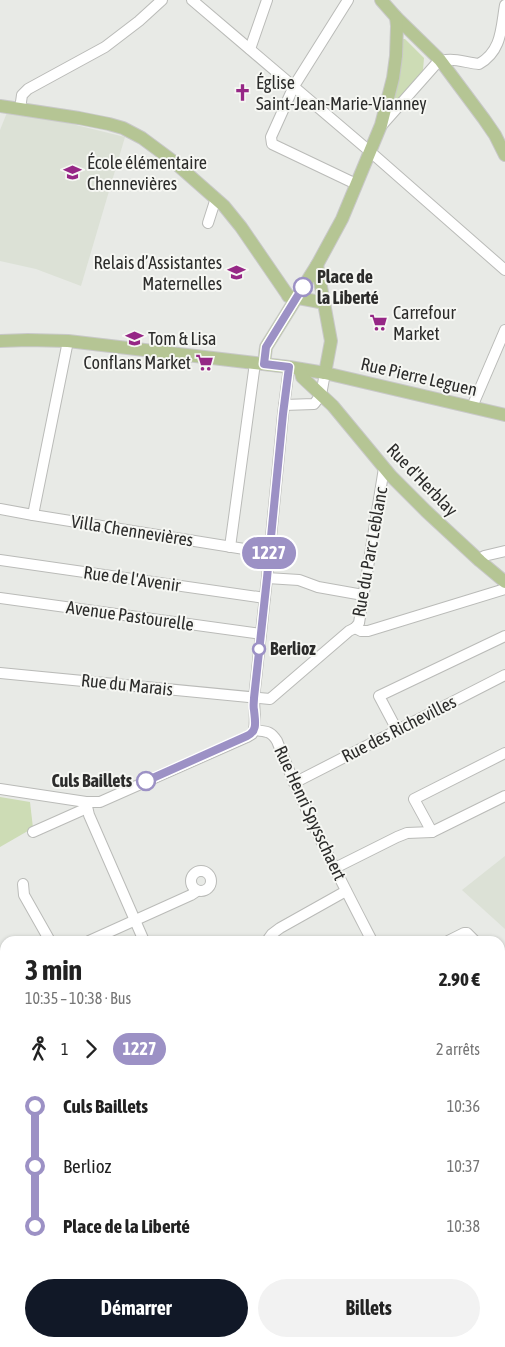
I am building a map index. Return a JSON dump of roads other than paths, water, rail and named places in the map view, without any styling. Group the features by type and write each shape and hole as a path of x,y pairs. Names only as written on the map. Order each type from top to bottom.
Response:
{"main road":[{"path":"381,0 440,60 484,119 505,155"},
{"path":"260,363 266,347 317,265 342,219 381,125 392,105 397,38 396,17"},
{"path":"397,38 406,33 415,34"},
{"path":"0,106 102,122 135,133 173,161 216,198 241,227 288,296 325,303"},
{"path":"0,341 68,341 260,363 325,373 331,341 317,265"},
{"path":"294,368 321,395"},
{"name":"Rue Pierre Leguen","path":"325,373 505,415"},
{"name":"Rue d'Herblay","path":"321,395 333,406 384,468 426,511 505,582"}],"street":[{"path":"20,109 22,96 28,89 105,47 139,21 162,0"},
{"path":"192,0 294,86 505,270"},
{"path":"250,49 267,0"},
{"path":"348,0 294,86 271,137 272,144 356,184"},
{"path":"392,105 440,60 459,60 479,64 488,57 502,37 505,5"},
{"path":"208,223 216,198"},
{"path":"472,407 505,330"},
{"path":"34,515 68,341"},
{"path":"230,547 260,363"},
{"name":"Rue Henri Spysschaert","path":"294,368 284,405 254,698 254,730 269,732 274,735 314,828 369,936"},
{"path":"284,405 314,404 321,395 325,373"},
{"name":"Rue du Parc Leblanc","path":"384,468 359,623 355,628 361,631 368,631 505,589"},
{"name":"Villa Chennevières","path":"0,509 269,553"},
{"path":"480,561 484,556 505,550"},
{"name":"Rue de l'Avenir","path":"0,560 265,598"},
{"path":"267,578 299,580 318,587 363,595"},
{"name":"Avenue Pastourelle","path":"0,598 261,634"},
{"name":"Rue du Marais","path":"0,672 270,699 349,631 355,628"},
{"path":"396,730 379,696 505,636"},
{"name":"Rue des Richevilles","path":"294,783 505,675"},
{"path":"33,832 87,805 100,802 252,734 254,730"},
{"path":"432,832 414,799 505,753"},
{"path":"0,789 87,805"},
{"path":"339,866 397,837 412,833 432,832 505,796"},
{"path":"87,805 89,815 142,936"},
{"path":"23,884 24,895 47,936"},
{"path":"100,936 197,891"},
{"path":"271,936 280,928 346,891"},
{"path":"458,936 467,933 470,936"}],"place":[{"name":"Église Saint-Jean-Marie-Vianney","path":"242,93"},
{"name":"École élémentaire Chennevières","path":"73,173"},
{"name":"Relais d’Assistantes Maternelles","path":"236,273"},
{"name":"Place de la Liberté","path":"303,287"},
{"name":"Carrefour Market","path":"379,323"},
{"name":"Tom & Lisa","path":"134,339"},
{"name":"Conflans Market","path":"205,363"},
{"name":"Berlioz","path":"259,649"},
{"name":"Culs Baillets","path":"146,781"}]}
